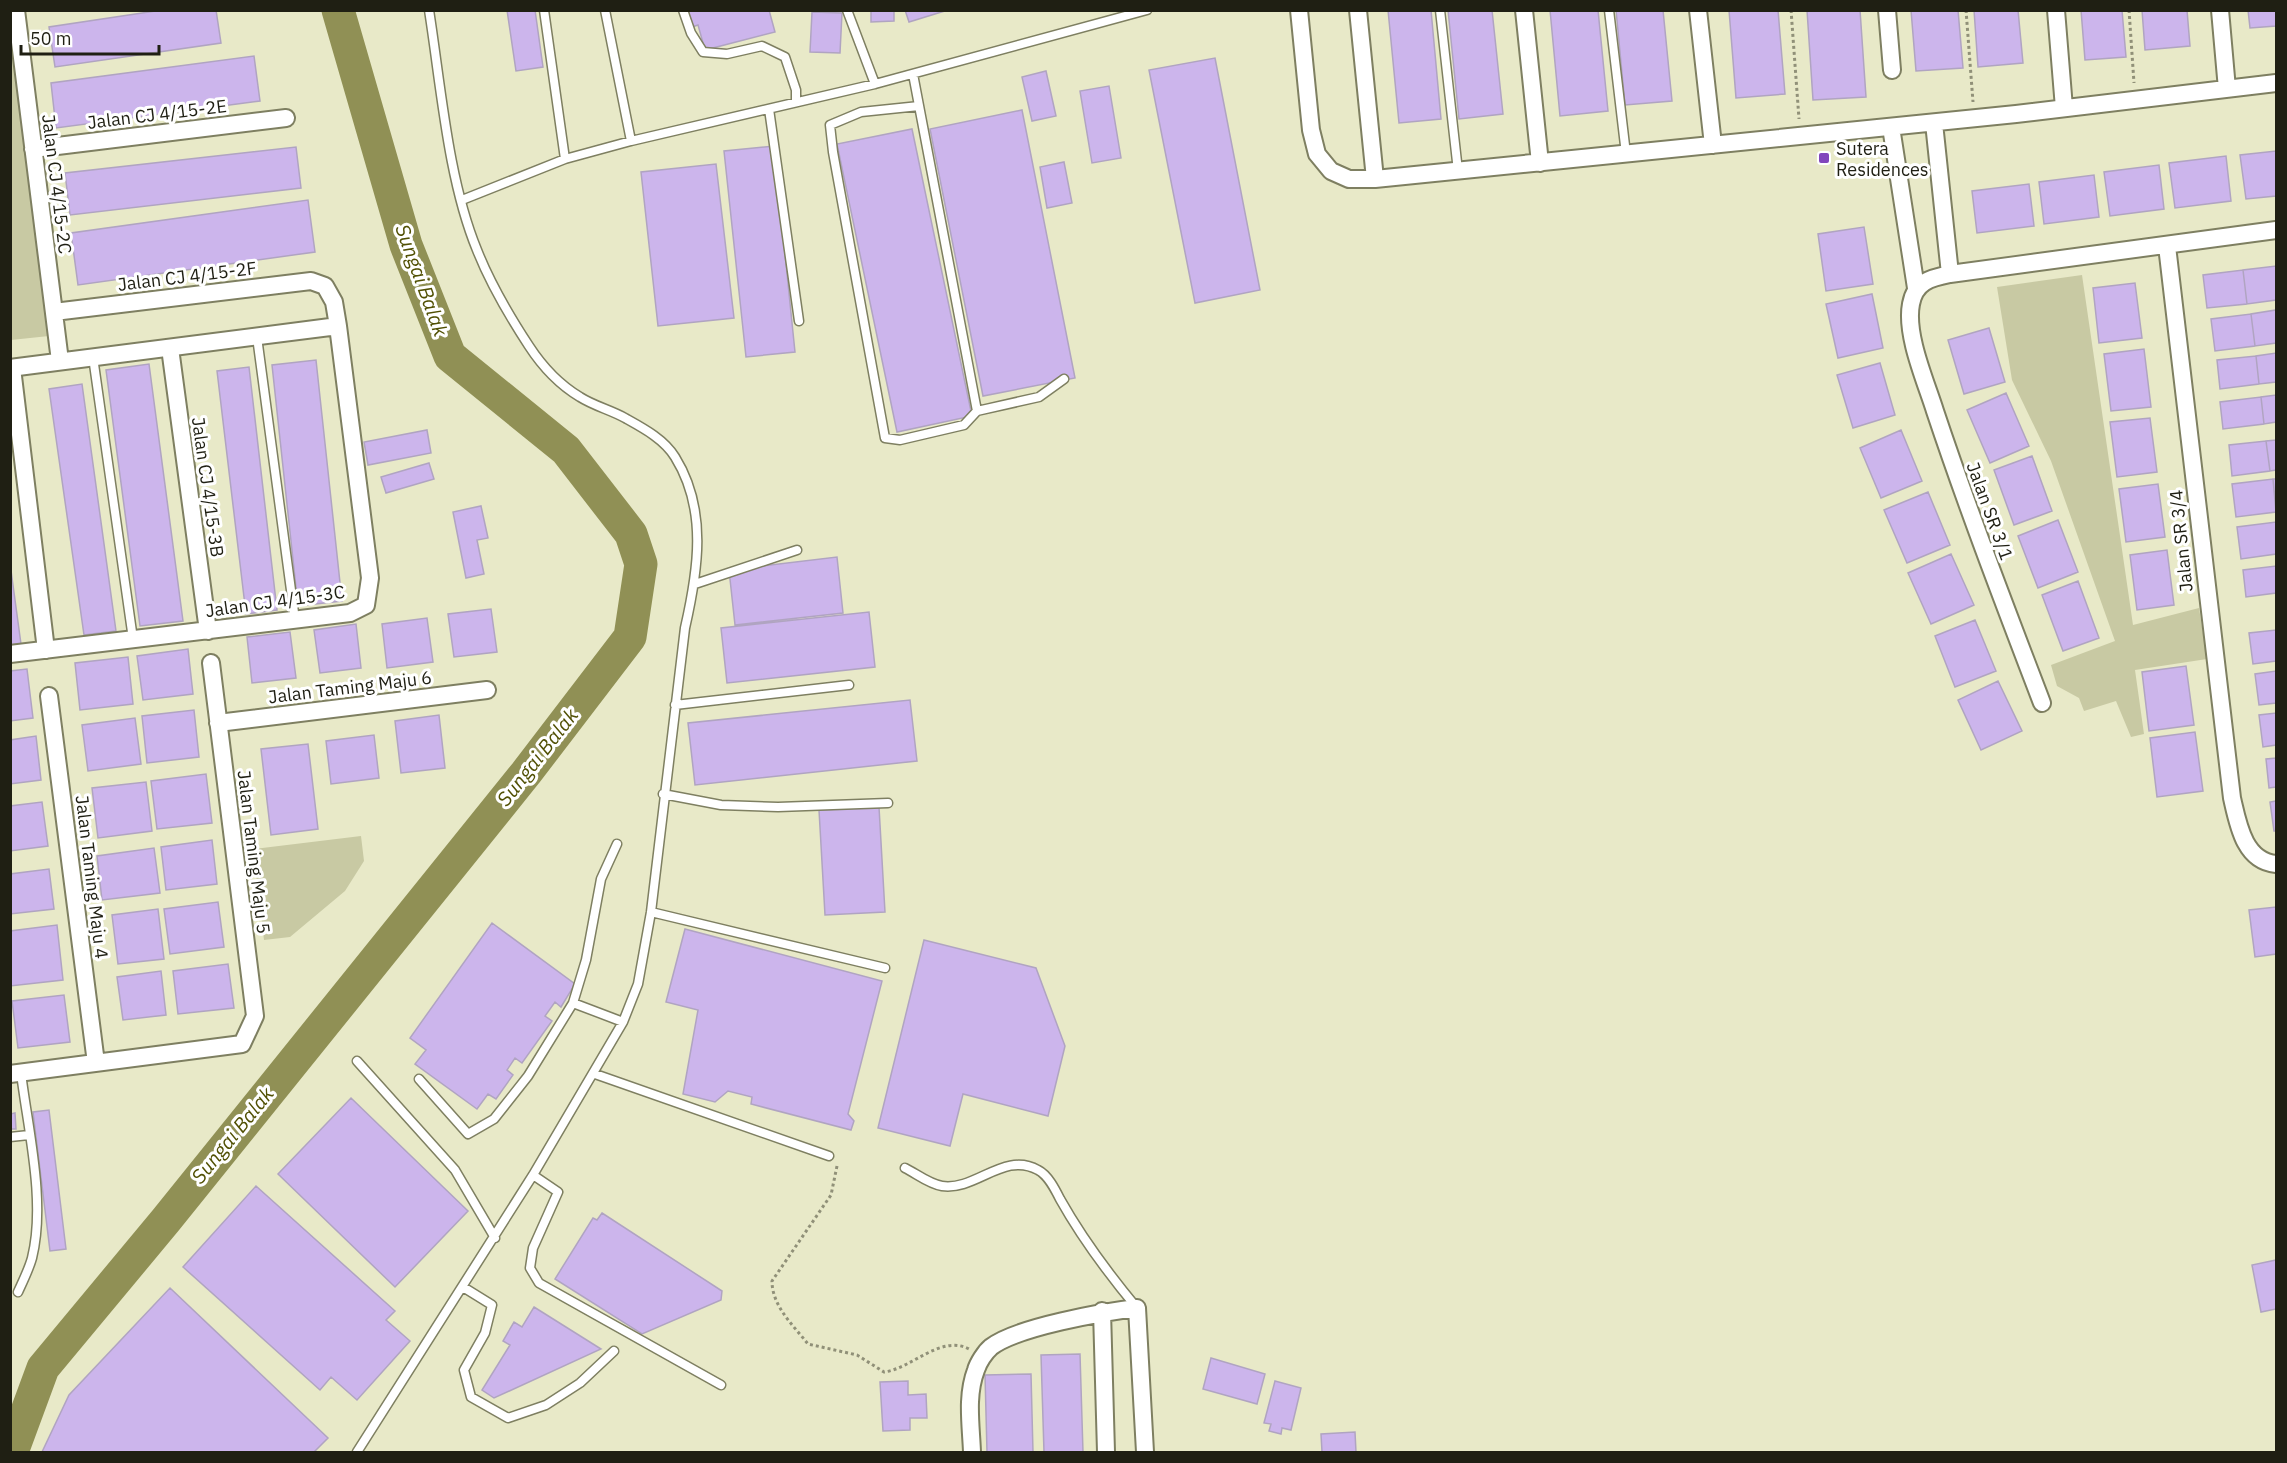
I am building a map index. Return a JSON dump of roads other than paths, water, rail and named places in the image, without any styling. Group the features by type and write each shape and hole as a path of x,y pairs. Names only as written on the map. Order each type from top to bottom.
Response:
{"street":[{"name":"Jalan CJ 4/15-2C","path":"16,10 15,34 33,149 60,362"},
{"path":"1299,10 1311,130 1317,154 1332,171 1349,179 1375,179 1934,123 2277,83"},
{"path":"1358,10 1375,179"},
{"path":"1524,10 1540,163"},
{"path":"1698,10 1713,145"},
{"path":"1887,10 1892,70"},
{"path":"2056,10 2064,108"},
{"path":"2220,10 2227,88"},
{"name":"Jalan CJ 4/15-2E","path":"33,149 286,118"},
{"path":"1934,123 1950,274"},
{"name":"Jalan SR 3/1","path":"1891,127 1916,288 1910,306 1911,329 1968,512 2042,703"},
{"path":"1916,288 1930,278 1950,274 2277,230"},
{"name":"Jalan SR 3/4","path":"2167,246 2207,602 2232,798 2240,831 2251,851 2268,863 2277,864"},
{"name":"Jalan CJ 4/15-2F","path":"54,312 311,281 325,286"},
{"name":"Jalan CJ 4/15-3C","path":"10,654 350,614 366,605 370,578 338,326 334,302 325,286"},
{"path":"46,650 11,368 338,326"},
{"name":"Jalan CJ 4/15-3B","path":"170,348 208,631"},
{"name":"Jalan Taming Maju 5","path":"96,1063 242,1044 255,1016 211,663"},
{"name":"Jalan Taming Maju 6","path":"218,723 487,690"},
{"name":"Jalan Taming Maju 4","path":"49,696 96,1063"},
{"path":"16,1073 96,1063"},
{"path":"972,1452 970,1391 976,1368 990,1348 1013,1336 1102,1311 1137,1308 1145,1452"},
{"path":"1102,1311 1106,1452"}],"lane":[{"path":"357,1452 495,1238 595,1074 623,1022 638,984 651,912 663,794 685,628 695,584 699,549 696,518 688,484 674,455 652,434 580,398 552,375 529,346 495,286 477,250 462,200 429,10"},
{"path":"544,10 565,159"},
{"path":"604,10 630,141"},
{"path":"683,10 691,33 703,52 727,54 762,46 785,57 796,90 796,102"},
{"path":"847,10 874,84"},
{"path":"462,200 565,159 630,141 874,84 1148,10"},
{"path":"1440,10 1458,171"},
{"path":"1609,10 1626,154"},
{"path":"913,74 977,411"},
{"path":"919,106 861,112 831,125 833,152 885,438 900,440 964,425 977,411 1039,397 1064,379"},
{"path":"770,109 799,321"},
{"path":"257,337 295,620"},
{"path":"93,357 133,639"},
{"path":"695,584 797,550"},
{"path":"675,705 849,685"},
{"path":"663,794 721,805 778,807 888,803"},
{"path":"419,1079 468,1134 494,1119 528,1076 573,1003 586,960 601,879 617,844"},
{"path":"651,912 885,968"},
{"path":"573,1003 623,1022"},
{"path":"357,1062 455,1170 495,1238"},
{"path":"16,1073 36,1193 37,1231 32,1259 18,1292"},
{"path":"595,1074 829,1156"},
{"path":"10,1137 28,1135"},
{"path":"905,1168 931,1183 953,1186 1005,1166 1022,1163 1041,1171 1054,1187 1099,1263 1137,1308"},
{"path":"534,1175 558,1192 533,1248 530,1268 539,1283 721,1386"},
{"path":"463,1287 492,1305 485,1333 464,1370 471,1397 508,1418 546,1405 580,1383 614,1351"}],"waterway":[{"name":"Sungai Balak","path":"12,1452 43,1368 166,1220 526,773 630,637 641,564 631,534 566,450 450,356 406,245 338,10"}],"place":[{"name":"Sutera Residences","path":"1824,158"}]}
